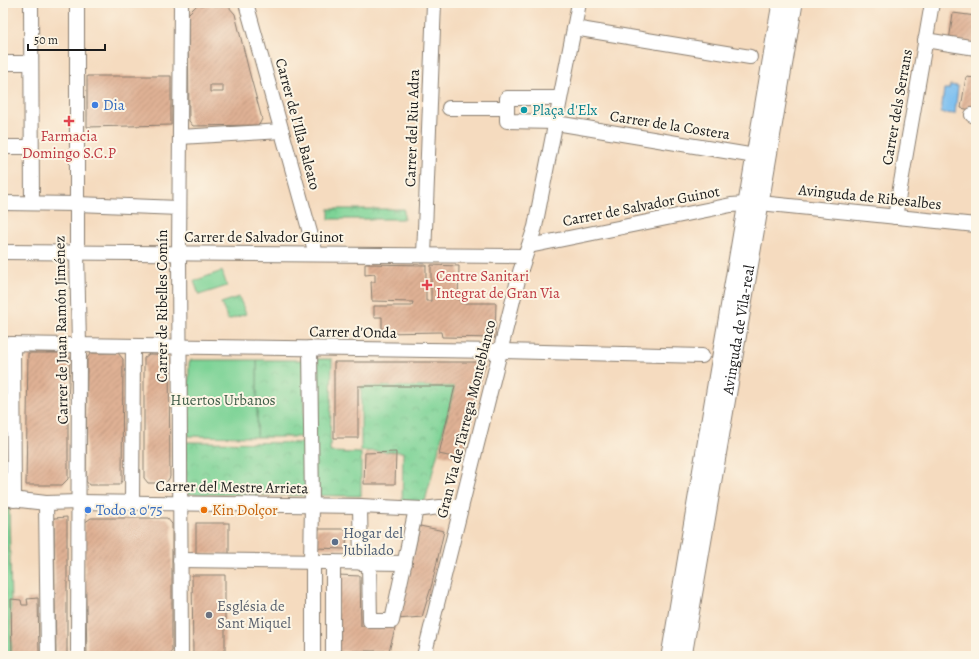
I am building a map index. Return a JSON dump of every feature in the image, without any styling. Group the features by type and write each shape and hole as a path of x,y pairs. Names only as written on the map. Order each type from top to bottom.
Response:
{"main road":[{"name":"Avinguda de Vila-real","path":"683,656 753,203 755,156 781,3"},
{"name":"Avinguda de Vila-real","path":"670,656 753,203 794,3"}],"street":[{"path":"31,3 32,203"},
{"name":"Carrer de Juan Ramón Jiménez","path":"77,3 77,252 79,345 78,656"},
{"name":"Carrer de Ribelles Comín","path":"181,3 179,208 181,656"},
{"name":"Carrer de l'Illa Baleato","path":"246,3 316,254"},
{"name":"Carrer del Riu Adra","path":"424,255 434,3"},
{"name":"Gran Via de Tàrrega Monteblanco","path":"424,656 501,350 527,251 535,227 579,3"},
{"name":"Carrer dels Serrans","path":"896,217 932,3"},
{"path":"574,28 750,57"},
{"path":"926,40 976,48"},
{"path":"3,63 31,63"},
{"path":"556,123 507,121 507,98 560,98"},
{"path":"449,108 507,108"},
{"name":"Carrer de la Costera","path":"556,123 755,156"},
{"path":"180,137 282,131"},
{"path":"3,147 31,147"},
{"path":"3,203 179,208"},
{"name":"Carrer de Salvador Guinot","path":"3,252 424,255 527,251 731,205 753,203"},
{"name":"Avinguda de Ribesalbes","path":"753,203 976,226"},
{"path":"8,344 8,499"},
{"name":"Carrer d'Onda","path":"8,344 501,350 702,356"},
{"path":"132,503 133,346"},
{"path":"310,348 314,656"},
{"name":"Carrer del Mestre Arrieta","path":"8,499 46,503 78,502 360,506 416,509 461,507"},
{"path":"46,503 48,656"},
{"path":"360,506 370,621 392,621 416,509"},
{"path":"180,560 405,563"},
{"path":"333,562 333,656"}],"green space":[{"path":"329,209 404,209 404,219 329,219"},
{"path":"222,271 227,286 199,295 194,281"},
{"path":"239,297 246,314 228,320 221,303"},
{"path":"308,359 332,359 330,452 361,453 361,496 185,494 185,442 307,443"},
{"name":"Huertos Urbanos","path":"191,360 257,360 257,437 188,436 189,363"},
{"path":"257,360 304,360 304,437 257,437"},
{"path":"361,386 455,386 423,509 402,508 403,452 361,451"},
{"path":"3,507 9,508 12,656 3,656"}],"water":[{"path":"950,85 958,86 955,114 941,113 944,89 949,89"}],"building":[{"path":"197,5 228,6 235,14 262,119 259,125 193,126 189,121 188,14","holes":["210,85 223,85 223,92 210,92"]},
{"path":"953,13 976,16 976,45 949,41"},
{"path":"87,76 171,76 171,125 87,127"},
{"path":"966,77 976,78 976,111 961,108"},
{"name":"Centre Sanitari Integrat de Gran Via","path":"365,264 426,265 426,301 431,301 431,265 459,266 458,300 461,299 460,303 496,303 495,338 442,337 441,332 382,333 382,317 374,317 374,306 412,306 413,302 372,301 371,282 375,282 375,274 365,275"},
{"path":"28,353 65,353 70,357 68,404 68,479 62,485 26,485"},
{"path":"91,353 118,353 123,359 122,481 119,485 89,485 86,481 87,358"},
{"path":"149,354 169,354 170,477 166,483 148,483 144,478 144,358"},
{"path":"334,362 486,362 462,459 439,454 455,386 358,386 358,438 334,438"},
{"path":"396,452 395,484 364,484 365,453"},
{"path":"67,517 67,656 57,656 54,518"},
{"path":"91,518 167,518 172,524 172,651 168,656 90,656 87,654 84,523"},
{"path":"196,523 229,523 229,554 196,554"},
{"path":"420,526 444,531 432,584 422,617 397,619 407,584"},
{"path":"317,529 347,529 346,549 316,548"},
{"name":"Església de Sant Miquel","path":"192,575 225,575 225,656 193,656"},
{"path":"338,575 360,576 361,626 396,625 389,651 338,651"},
{"path":"38,598 39,655 12,656 11,599 21,600 22,605 28,605 27,599"}],"place":[{"name":"Dia","path":"95,105"},
{"name":"Plaça d'Elx","path":"524,110"},
{"name":"Farmacia Domingo S.C.P","path":"69,121"},
{"name":"Centre Sanitari Integrat de Gran Via","path":"427,285"},
{"name":"Todo a 0'75","path":"88,510"},
{"name":"Kin Dolçor","path":"204,510"},
{"name":"Hogar del Jubilado","path":"335,542"},
{"name":"Església de Sant Miquel","path":"209,615"}]}
